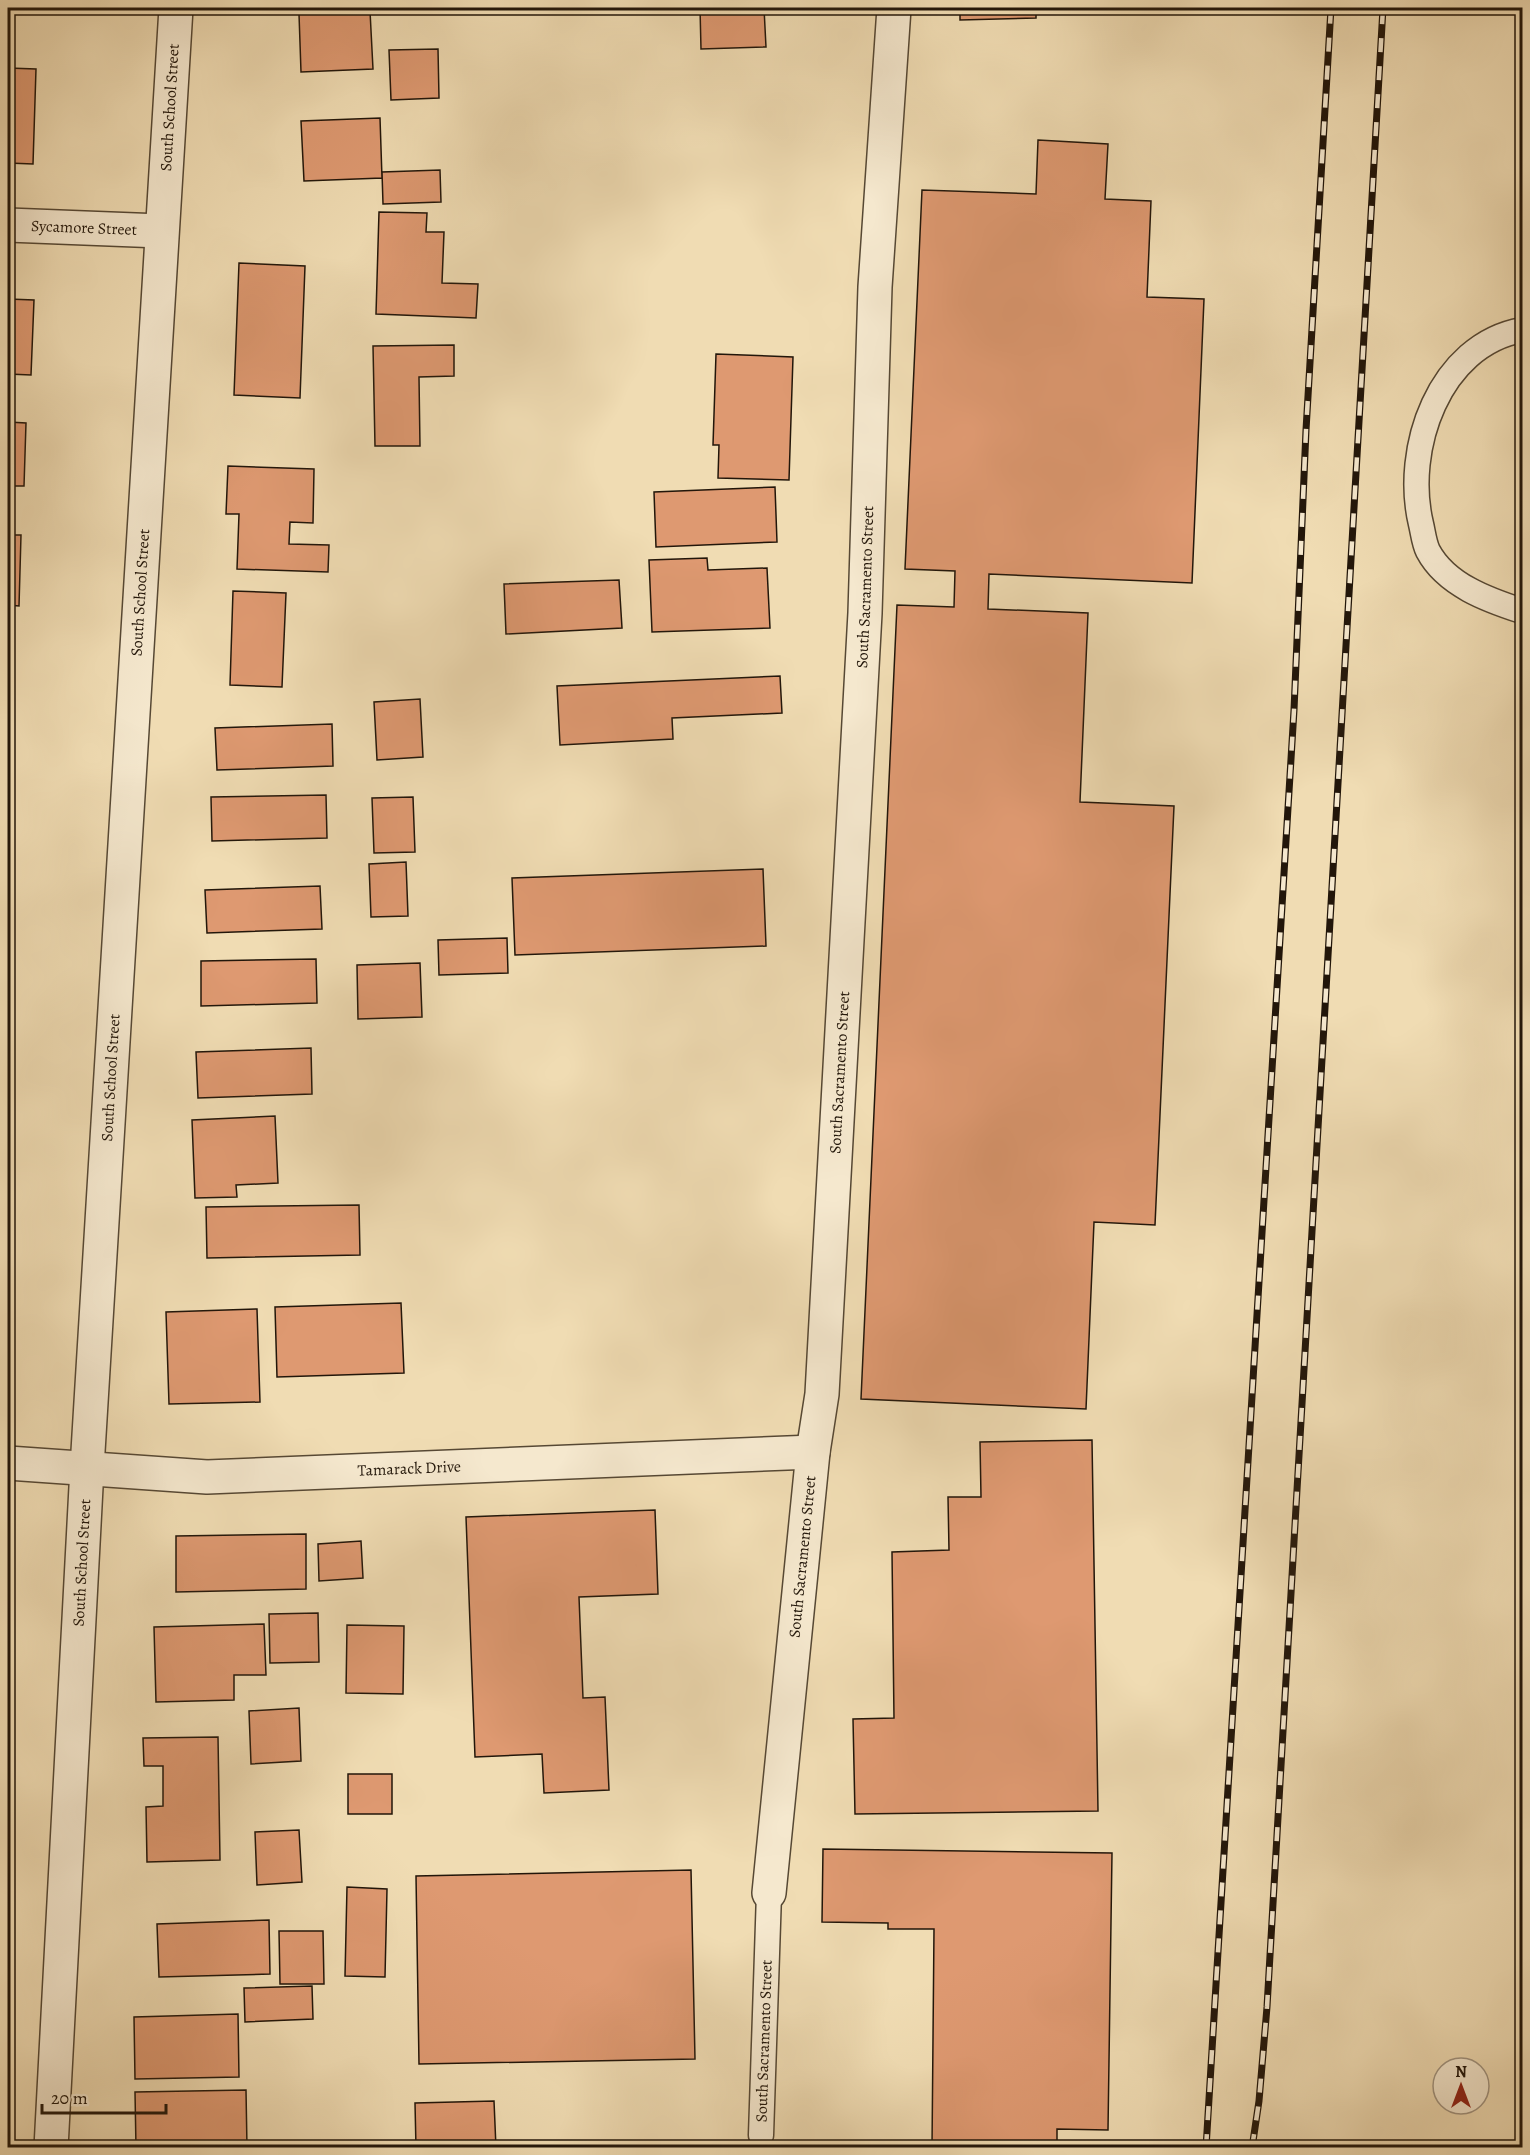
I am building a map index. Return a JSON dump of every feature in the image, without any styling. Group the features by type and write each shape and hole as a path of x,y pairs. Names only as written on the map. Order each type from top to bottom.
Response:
{"street":[{"name":"South School Street","path":"51,2148 87,1468 176,8"},
{"name":"South Sacramento Street","path":"769,1893 813,1452 823,1382 865,613 875,287 894,8"},
{"name":"Sycamore Street","path":"8,225 161,231"},
{"name":"Tamarack Drive","path":"8,1463 207,1477 813,1452"}],"lane":[{"path":"1522,330 1502,333 1458,365 1431,407 1418,458 1417,506 1427,550 1445,573 1482,598 1522,611"},
{"name":"South Sacramento Street","path":"761,2135 769,1893"}],"building":[{"path":"700,8 764,8 766,47 701,49"},
{"path":"960,8 1036,8 1036,18 960,20"},
{"path":"370,11 373,69 301,72 299,14"},
{"path":"438,49 439,98 391,100 389,50"},
{"path":"8,68 36,69 33,164 8,163"},
{"path":"380,118 382,178 304,181 301,121"},
{"path":"1038,140 1108,144 1105,199 1151,201 1147,297 1204,299 1192,583 989,574 988,609 1088,613 1080,802 1174,806 1155,1225 1094,1222 1086,1409 861,1399 897,605 954,607 955,571 905,569 922,190 1036,194"},
{"path":"440,170 441,202 383,204 382,172"},
{"path":"379,212 427,213 426,232 444,232 442,283 478,284 476,318 376,314"},
{"path":"239,263 305,266 300,398 234,395"},
{"path":"8,299 34,300 31,375 8,374"},
{"path":"454,345 454,376 419,377 420,446 375,446 373,346"},
{"path":"716,354 793,357 789,480 718,478 719,445 713,445"},
{"path":"8,422 26,423 24,486 8,486"},
{"path":"228,466 314,469 313,523 290,522 289,544 329,545 328,572 237,569 239,514 226,514"},
{"path":"775,487 777,542 656,547 654,492"},
{"path":"8,535 21,535 19,606 8,605"},
{"path":"707,558 708,570 767,568 770,628 652,632 649,560"},
{"path":"619,580 622,628 506,634 504,584"},
{"path":"233,591 286,593 282,687 230,685"},
{"path":"8,628 11,628 8,695"},
{"path":"780,676 782,713 672,718 673,739 560,745 557,686"},
{"path":"420,699 423,757 377,760 374,702"},
{"path":"332,724 333,766 217,770 215,728"},
{"path":"326,795 327,838 212,841 211,797"},
{"path":"413,797 415,852 374,853 372,798"},
{"path":"406,862 408,916 371,917 369,864"},
{"path":"763,869 766,946 515,955 512,878"},
{"path":"320,886 322,929 207,933 205,890"},
{"path":"507,938 508,973 439,975 438,940"},
{"path":"316,959 317,1003 201,1006 201,961"},
{"path":"420,963 422,1017 358,1019 357,965"},
{"path":"311,1048 312,1094 198,1098 196,1052"},
{"path":"275,1116 278,1183 236,1185 237,1197 195,1198 192,1120"},
{"path":"359,1205 360,1255 207,1258 206,1207"},
{"path":"401,1303 404,1373 277,1377 275,1307"},
{"path":"257,1309 260,1402 169,1404 166,1312"},
{"path":"1092,1440 1098,1811 855,1814 853,1719 894,1718 892,1552 949,1550 948,1497 981,1497 980,1442"},
{"path":"655,1510 658,1594 579,1597 583,1698 605,1697 609,1790 544,1793 542,1754 475,1757 466,1517"},
{"path":"306,1534 306,1589 176,1592 176,1536"},
{"path":"361,1541 363,1578 319,1581 318,1544"},
{"path":"318,1613 319,1662 270,1663 269,1614"},
{"path":"264,1624 266,1675 234,1675 234,1700 156,1702 154,1627"},
{"path":"347,1625 404,1626 403,1694 346,1693"},
{"path":"299,1708 301,1761 251,1764 249,1711"},
{"path":"218,1737 220,1860 147,1862 146,1807 163,1806 163,1766 144,1766 143,1738"},
{"path":"348,1774 392,1774 392,1814 348,1814"},
{"path":"299,1830 302,1882 257,1885 255,1832"},
{"path":"823,1849 1112,1853 1108,2130 1057,2129 1057,2148 932,2148 934,1929 888,1929 888,1923 822,1922"},
{"path":"691,1870 695,2059 419,2064 416,1876"},
{"path":"347,1887 387,1889 385,1977 345,1976"},
{"path":"269,1920 270,1974 159,1977 157,1924"},
{"path":"279,1931 323,1931 324,1984 280,1984"},
{"path":"312,1986 313,2019 245,2022 244,1988"},
{"path":"238,2014 239,2077 135,2079 134,2017"},
{"path":"246,2090 247,2148 136,2148 135,2092"},
{"path":"494,2101 496,2148 416,2148 415,2103"}],"railway":[{"path":"1206,2148 1294,710 1306,430 1331,8"},
{"path":"1252,2148 1259,2101 1267,2007 1383,8"}]}
